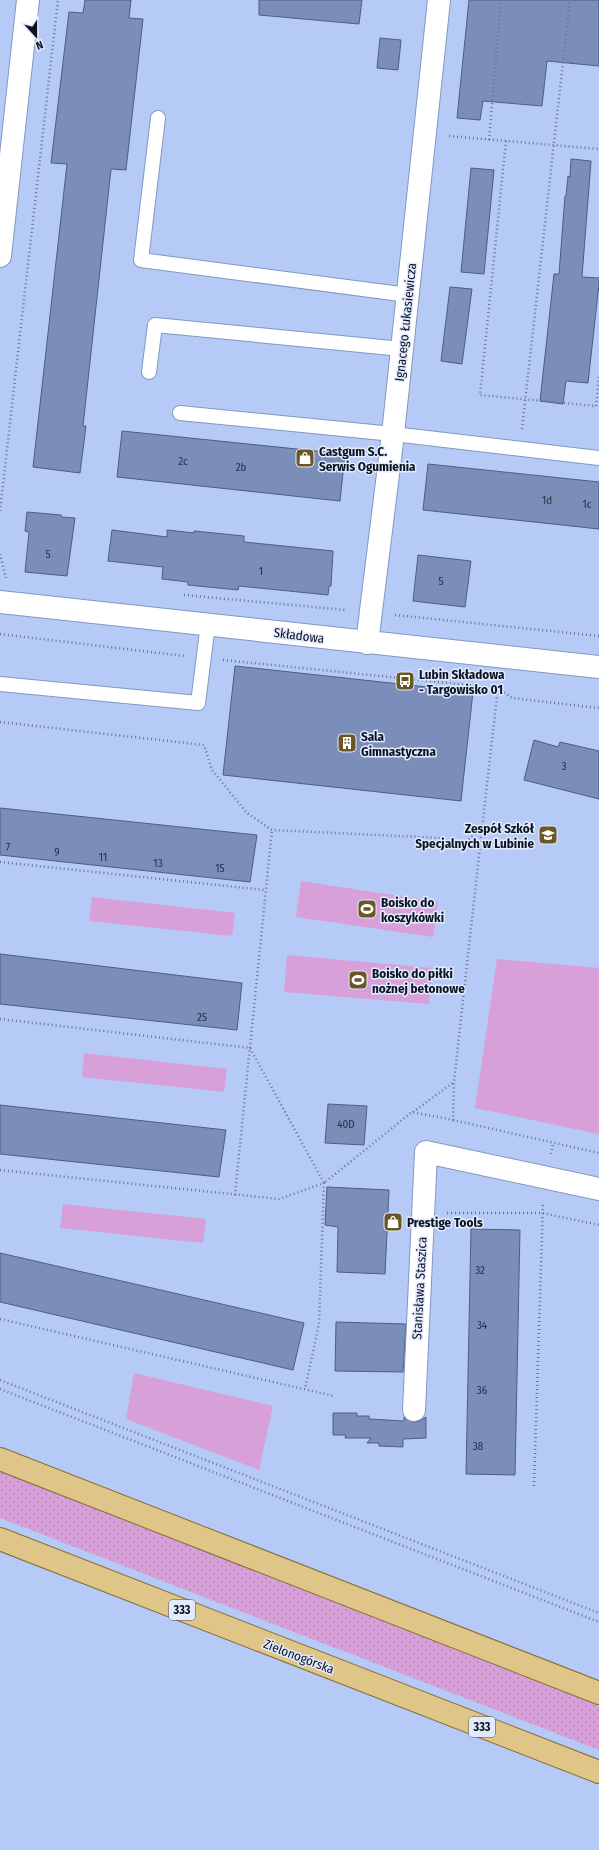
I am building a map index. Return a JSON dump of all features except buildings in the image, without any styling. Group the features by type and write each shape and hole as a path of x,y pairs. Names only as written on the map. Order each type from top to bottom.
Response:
{"main road":[{"path":"0,1459 599,1693"},
{"name":"Zielonogórska","path":"0,1539 599,1772"}],"street":[{"path":"0,256 28,0"},
{"name":"Ignacego Łukasiewicza","path":"367,643 393,434 439,0"},
{"name":"Składowa","path":"0,602 599,667"},
{"name":"Stanisława Staszica","path":"414,1410 426,1152 599,1189"}],"lane":[{"path":"158,118 141,260 408,295"},
{"path":"149,372 156,325 402,349"},
{"path":"180,413 393,434 599,458"},
{"path":"0,684 198,703 208,624"}],"path":[{"path":"0,511 58,0"},
{"path":"489,140 501,0"},
{"path":"520,449 570,0"},
{"path":"425,134 599,149"},
{"path":"506,141 480,395 596,406 599,375"},
{"path":"0,554 6,580"},
{"path":"181,595 371,612 599,636"},
{"path":"0,634 204,658 498,688 512,698 599,708"},
{"path":"453,1120 454,1082 498,688"},
{"path":"0,722 204,745 212,770 216,775 247,813 272,830 442,838 459,848 482,828"},
{"path":"235,1195 272,830"},
{"path":"0,862 265,890"},
{"path":"0,1019 250,1048"},
{"path":"250,1048 324,1183 319,1324 305,1389"},
{"path":"0,1170 279,1199 324,1183 412,1112 454,1082"},
{"path":"412,1112 599,1153"},
{"path":"534,1486 542,1212 546,1177 553,1143"},
{"path":"423,1213 542,1212 599,1225"},
{"path":"0,1319 334,1396"},
{"path":"0,1380 599,1613"},
{"path":"0,1389 599,1622"}],"shaded area":[{"name":"Boisko do koszykówki","path":"301,881 438,902 433,937 296,917"},
{"path":"92,897 235,913 232,936 89,921"},
{"name":"Boisko do piłki nożnej betonowe","path":"287,955 432,968 429,1004 284,992"},
{"path":"497,959 599,968 599,1134 475,1108"},
{"path":"84,1053 227,1069 224,1092 82,1077"},
{"path":"63,1204 206,1219 203,1243 60,1228"},
{"path":"134,1373 273,1406 259,1470 126,1419"},
{"path":"0,1464 599,1703 599,1750 0,1518"}],"place":[{"name":"Castgum S.C. Serwis Ogumienia","path":"305,458"},
{"name":"Lubin Składowa - Targowisko 01","path":"405,681"},
{"name":"Sala Gimnastyczna","path":"347,743"},
{"name":"Zespół Szkół Specjalnych w Lubinie","path":"548,835"},
{"name":"Boisko do koszykówki","path":"367,909"},
{"name":"Boisko do piłki nożnej betonowe","path":"358,980"},
{"name":"Prestige Tools","path":"393,1222"}]}
